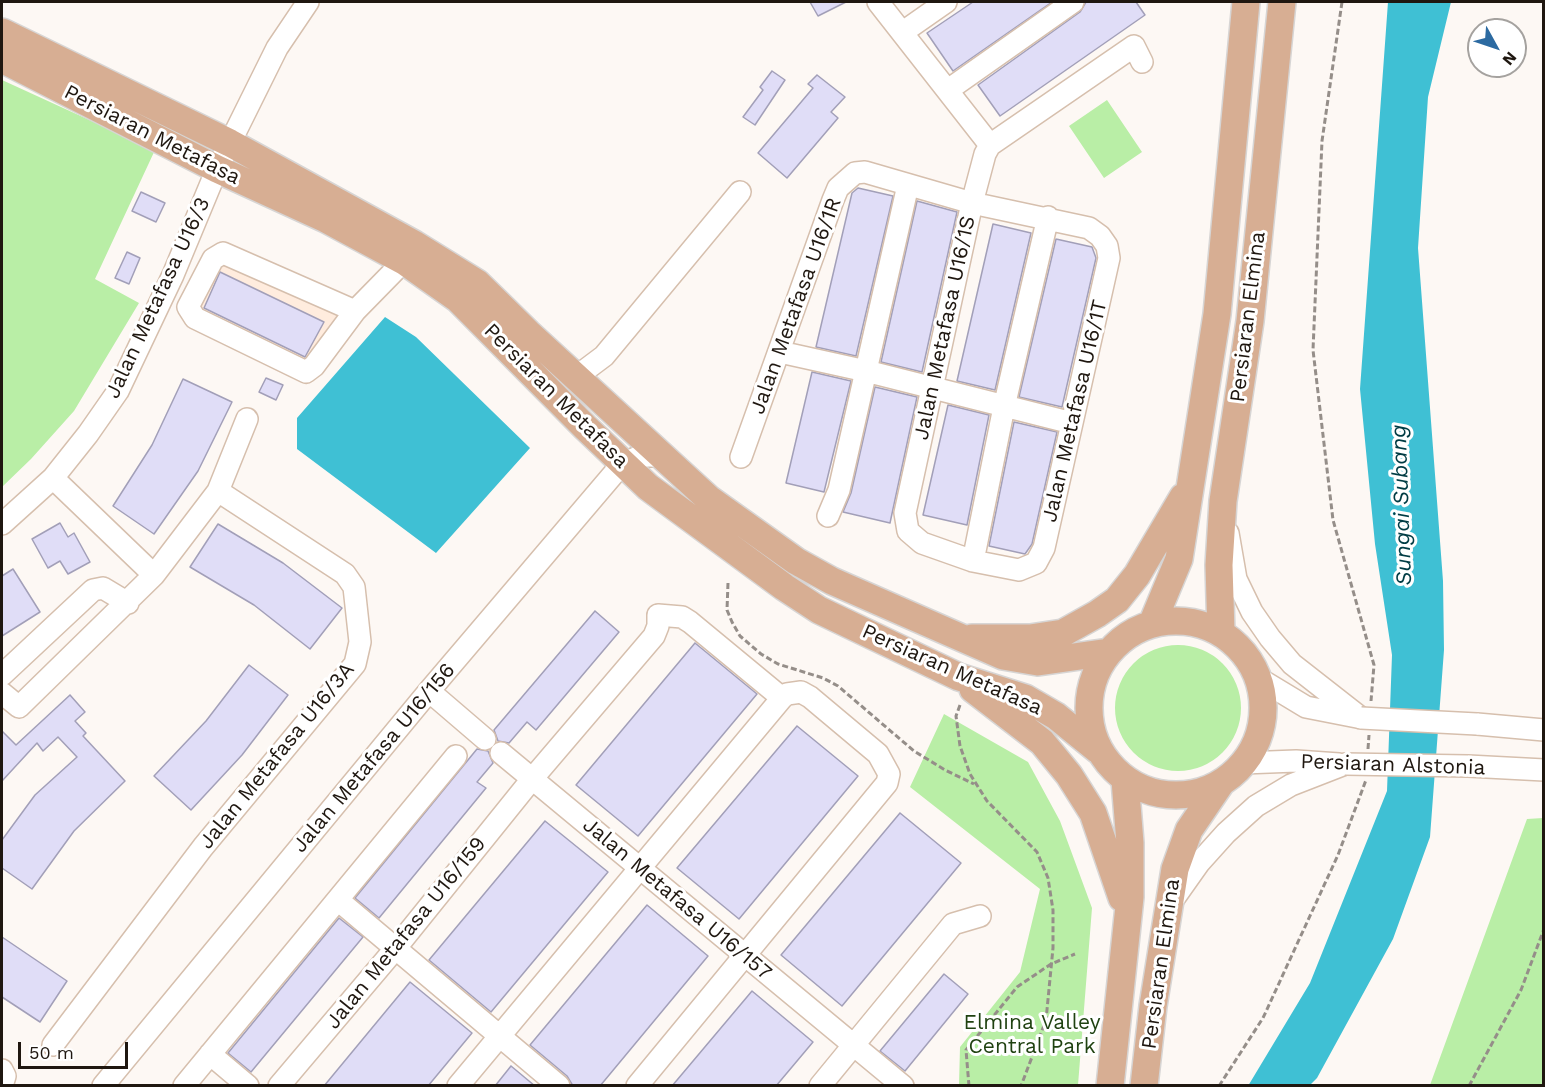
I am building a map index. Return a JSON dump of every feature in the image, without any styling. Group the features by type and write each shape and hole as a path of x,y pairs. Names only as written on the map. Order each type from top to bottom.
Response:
{"main road":[{"name":"Persiaran Elmina","path":"1152,624 1179,559 1217,314 1246,2"},
{"name":"Persiaran Elmina","path":"1221,633 1219,565 1223,506 1250,321 1282,2"},
{"name":"Persiaran Metafasa","path":"2,32 230,142 414,244 477,283 660,456 709,499 796,561 832,581 1003,656 1038,662 1109,652"},
{"name":"Persiaran Metafasa","path":"2,59 217,169 326,219 404,261 458,299 622,464 702,527 819,610 962,686 1025,698 1056,716 1098,750"},
{"path":"959,638 1030,638 1063,633 1097,614 1117,600 1137,575 1191,482"},
{"path":"1175,621 1199,624 1221,633 1243,652 1258,678 1263,708 1258,737 1243,763 1221,783 1193,794 1169,796 1146,791 1125,780 1110,767 1098,750 1091,730 1088,702 1095,674 1109,652 1129,635 1152,624 1175,621"},
{"path":"962,686 1042,742 1069,775 1093,813 1128,916"},
{"name":"Persiaran Elmina","path":"1110,1086 1128,916 1130,843 1125,780"},
{"name":"Persiaran Elmina","path":"1144,1086 1167,908 1175,869 1189,831 1221,783"}],"street":[{"name":"Jalan Metafasa U16/3","path":"2,524 53,478 118,391 173,275 230,142 277,48 308,2"},
{"path":"878,2 990,145 1134,46 1143,62"},
{"path":"903,32 946,2"},
{"path":"948,90 1073,2"},
{"name":"Jalan Metafasa U16/1S","path":"905,513 972,203 990,145"},
{"name":"Jalan Metafasa U16/1R","path":"741,457 838,188 855,173 865,172 972,203"},
{"path":"828,516 839,490 908,185"},
{"path":"576,377 604,356 740,192"},
{"name":"Jalan Metafasa U16/1T","path":"905,513 908,531 922,543 973,561 1019,570 1036,563 1044,548 1109,258 1107,246 1100,236 1089,228 972,203"},
{"path":"973,561 1004,407 1048,218"},
{"path":"355,311 223,252 213,259 188,307 195,318 306,372 314,366 355,311 404,261"},
{"path":"780,352 866,371 1072,423"},
{"path":"2,693 19,707 154,576 218,491 247,419"},
{"path":"622,464 630,446 629,427"},
{"path":"622,464 640,456 660,456"},
{"name":"Jalan Metafasa U16/156","path":"103,1086 429,691 622,464"},
{"path":"53,478 154,576"},
{"name":"Jalan Metafasa U16/3A","path":"53,1045 202,848 355,664 360,642 354,587 345,574 218,491"},
{"path":"1223,506 1236,579 1252,612 1292,664 1367,721"},
{"path":"2,675 93,590 103,588 128,603"},
{"name":"Jalan Metafasa U16/159","path":"279,1086 395,949 532,779 654,636 658,626 658,615 682,617 690,622 782,698"},
{"name":"Persiaran Alstonia","path":"1258,678 1306,707 1367,721 1477,724 1544,730"},
{"name":"Jalan Metafasa U16/157","path":"429,691 903,1086"},
{"path":"458,1086 782,698 794,693 810,697 878,754 890,774 887,783 637,1086"},
{"path":"184,1086 456,756"},
{"name":"Persiaran Alstonia","path":"1243,763 1296,761 1544,770"},
{"path":"1167,908 1206,856 1256,806 1291,785 1345,764"},
{"path":"338,900 559,1086"},
{"path":"820,1086 953,924 980,916"},
{"path":"210,1054 248,1086"},
{"path":"2,1070 5,1076 2,1086"}],"path":[{"path":"1342,2 1322,141 1313,350 1333,520 1374,665 1367,721 1367,758"},
{"path":"728,583 727,610 732,622 740,636 761,654 778,664 823,678 838,686 914,751 945,770 975,784"},
{"path":"962,686 956,716 960,746 975,784 1004,820 1037,852 1044,869 1053,910 1052,964 1046,1020 1021,1086"},
{"path":"1219,1086 1263,1018 1338,855 1365,782 1366,770"},
{"path":"1469,1086 1521,990 1544,929"},
{"path":"969,1086 966,1050 1017,987 1052,964 1075,954"}],"shaded area":[{"path":"221,259 341,312 302,366 195,314"}],"green space":[{"path":"2,80 155,150 95,279 139,303 74,411 2,487"},
{"path":"1107,100 1142,152 1104,178 1069,126"},
{"path":"1178,645 1202,650 1222,664 1236,684 1241,708 1236,732 1222,752 1202,766 1178,771 1154,766 1134,752 1120,732 1115,708 1120,684 1134,664 1154,650"},
{"name":"Elmina Valley Central Park","path":"944,714 1028,762 1060,821 1092,908 1078,1085 959,1085 960,1047 1020,972 1040,889 910,787"},
{"path":"1543,818 1543,1085 1430,1085 1527,819"}],"water":[{"name":"Sungai Subang","path":"1388,2 1451,2 1428,97 1418,248 1443,581 1444,650 1430,837 1393,939 1317,1078 1310,1085 1248,1086 1310,983 1387,791 1392,655 1375,544 1360,389"},
{"path":"385,317 416,337 530,448 436,553 297,449 297,418"}],"building":[{"path":"810,2 846,2 818,16"},
{"path":"973,2 1052,2 953,71 927,33"},
{"path":"1086,2 1136,2 1145,15 1000,116 978,85 1080,12"},
{"path":"772,71 785,80 755,125 743,117 763,90 760,87"},
{"path":"817,75 845,97 831,112 838,118 787,178 758,153 813,88 808,84"},
{"path":"858,188 893,196 856,356 816,347 852,193"},
{"path":"141,192 165,203 156,222 132,211"},
{"path":"917,201 957,212 922,372 881,362"},
{"path":"993,224 1031,233 995,390 957,381"},
{"path":"1056,239 1092,247 1096,258 1062,407 1019,397"},
{"path":"127,252 140,258 129,284 115,278"},
{"path":"220,272 324,322 305,357 204,308"},
{"path":"812,372 851,381 824,492 786,483"},
{"path":"266,378 283,385 276,400 259,392"},
{"path":"183,379 232,402 198,471 154,534 113,506 152,445"},
{"path":"875,387 917,397 890,523 843,512 851,493"},
{"path":"948,405 989,415 967,525 923,515"},
{"path":"1014,422 1057,432 1032,544 1025,554 989,546"},
{"path":"60,523 68,537 74,533 90,562 68,574 60,561 48,568 32,539"},
{"path":"218,524 283,563 342,608 310,649 254,605 190,567"},
{"path":"13,569 40,612 2,636 2,576"},
{"path":"595,611 619,632 536,730 527,722 509,743 498,741 494,730"},
{"path":"695,643 757,694 638,836 576,785"},
{"path":"249,665 288,695 242,755 191,810 154,776 206,721"},
{"path":"70,695 85,712 75,721 86,733 83,736 125,781 74,831 32,889 2,868 2,840 35,795 77,757 58,737 43,751 37,743 2,781 2,731 16,745"},
{"path":"797,726 858,776 739,919 677,868"},
{"path":"477,749 488,751 493,763 477,782 486,788 379,918 355,898"},
{"path":"900,813 961,863 842,1006 781,955"},
{"path":"545,821 608,872 491,1012 429,960"},
{"path":"647,905 708,956 600,1086 573,1086 567,1076 530,1045"},
{"path":"339,918 363,937 251,1072 228,1053"},
{"path":"2,937 67,981 40,1022 2,997"},
{"path":"944,974 968,994 905,1071 880,1051"},
{"path":"410,982 472,1033 428,1086 324,1086"},
{"path":"752,991 813,1042 776,1086 672,1086"},
{"path":"511,1066 535,1086 495,1086"}]}
